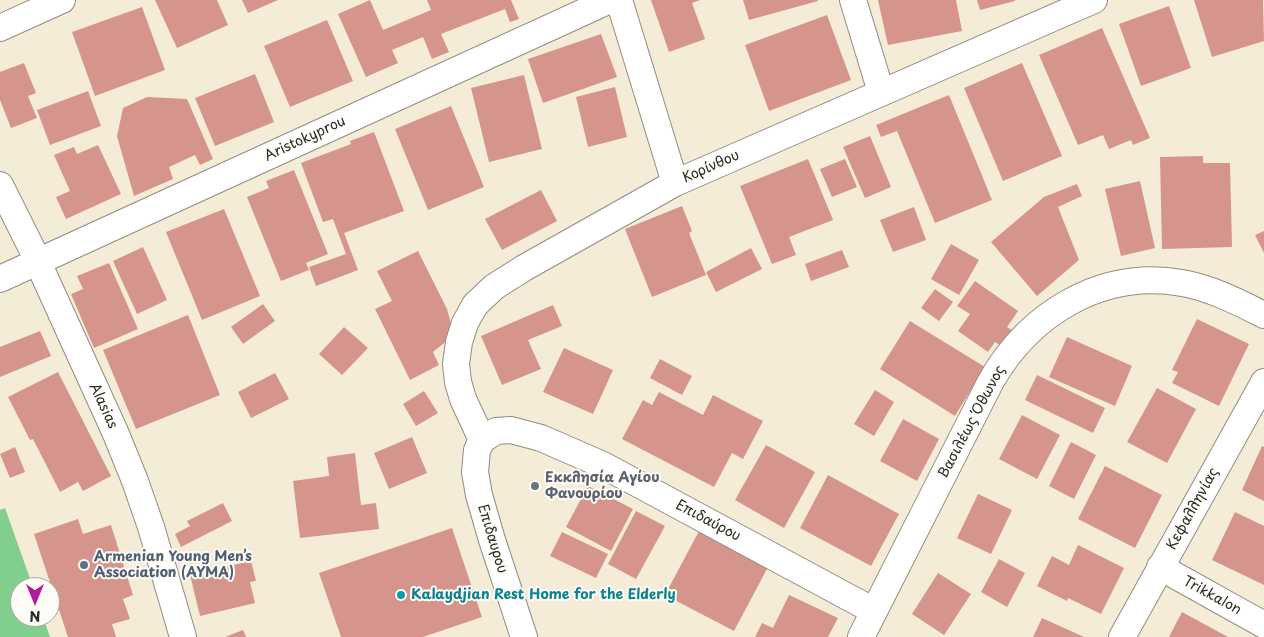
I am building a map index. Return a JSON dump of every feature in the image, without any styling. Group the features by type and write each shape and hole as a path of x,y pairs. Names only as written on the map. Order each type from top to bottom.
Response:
{"street":[{"path":"0,28 62,0"},
{"name":"Aristokyprou","path":"0,279 610,0"},
{"path":"619,0 675,183"},
{"path":"852,0 881,92"},
{"name":"Κορίνθου","path":"482,440 463,399 458,382 456,364 458,342 465,323 475,305 494,287 524,268 675,183 1088,1"},
{"name":"Alasias","path":"0,185 116,434 135,480 151,527 182,637"},
{"name":"Βασιλέως Όθωνος","path":"861,637 1000,366 1012,350 1037,324 1081,296 1111,286 1146,281 1182,283 1206,289 1264,315"},
{"name":"Κεφαλληνίας","path":"1122,637 1264,382"},
{"name":"Επιδαύρου","path":"482,440 496,431 511,430 562,446 645,488 874,611"},
{"name":"Επιδαυρου","path":"482,440 477,450 475,461 479,495 524,637"},
{"name":"Trikkalon","path":"1160,567 1264,625"}],"green space":[{"path":"5,508 29,577 10,577 10,627 46,627 50,637 0,637 0,510"}],"building":[{"path":"155,0 217,0 228,25 177,48"},
{"path":"242,0 278,0 248,13"},
{"path":"370,0 383,30 431,10 427,0 511,0 519,19 510,22 505,9 441,34 449,52 432,59 423,37 392,50 398,63 366,77 338,14"},
{"path":"651,0 700,0 692,3 705,39 669,52"},
{"path":"743,0 818,0 818,1 749,20"},
{"path":"878,0 956,0 962,31 888,45"},
{"path":"977,0 1015,0 1015,1 980,10"},
{"path":"1194,0 1263,0 1264,41 1212,57"},
{"path":"1169,6 1191,68 1141,86 1119,24"},
{"path":"142,7 165,70 95,96 72,32"},
{"path":"827,15 851,80 769,111 745,45"},
{"path":"327,20 353,81 290,107 264,46"},
{"path":"1102,28 1150,138 1133,145 1131,140 1109,149 1103,135 1078,145 1039,55"},
{"path":"601,34 617,77 543,103 528,59"},
{"path":"24,63 36,93 28,96 37,118 11,128 0,100 0,72"},
{"path":"1022,63 1062,156 1003,181 964,88"},
{"path":"255,74 274,122 215,146 195,98"},
{"path":"524,75 542,149 489,162 471,88"},
{"path":"615,87 627,137 588,147 576,97"},
{"path":"88,91 101,126 50,145 37,110"},
{"path":"949,95 992,200 935,223 897,131 881,137 876,125"},
{"path":"147,97 187,99 213,159 200,165 195,155 169,167 173,179 134,196 117,136 123,108"},
{"path":"451,106 484,187 428,210 395,129"},
{"path":"374,132 404,211 344,233 358,270 316,286 309,267 346,254 333,219 323,222 301,163 351,144 350,141"},
{"path":"870,136 891,187 865,198 843,147"},
{"path":"98,145 121,194 66,219 56,197 70,191 54,155 74,147 77,154"},
{"path":"1203,156 1203,163 1230,163 1232,247 1162,249 1160,157"},
{"path":"808,159 833,220 789,237 796,255 772,264 740,186"},
{"path":"845,159 857,187 832,197 820,169"},
{"path":"294,170 328,254 306,263 309,270 281,281 247,197 269,188 266,181"},
{"path":"1140,181 1155,248 1121,256 1105,189"},
{"path":"1077,184 1082,196 1058,207 1079,260 1037,296 991,242 1044,197"},
{"path":"541,190 557,221 502,250 485,219"},
{"path":"682,206 692,231 689,233 706,275 652,297 625,229"},
{"path":"914,207 926,240 893,252 880,220"},
{"path":"224,209 260,296 202,320 166,232"},
{"path":"1264,231 1264,253 1255,235"},
{"path":"951,244 979,260 959,295 931,279"},
{"path":"143,247 167,300 137,314 113,261"},
{"path":"751,248 762,269 716,292 706,272"},
{"path":"842,250 849,267 811,281 805,264"},
{"path":"418,251 447,309 454,335 433,352 439,365 410,380 375,309 392,301 377,271"},
{"path":"109,263 138,329 94,348 71,294 83,289 77,276"},
{"path":"975,281 1018,311 1007,327 1015,332 1004,348 995,342 988,352 958,331 970,314 957,306"},
{"path":"935,289 953,302 939,321 921,308"},
{"path":"263,304 275,321 243,344 231,327"},
{"path":"553,305 562,326 528,340 541,369 502,385 481,336"},
{"path":"188,315 220,395 136,429 103,350"},
{"path":"1197,319 1249,344 1219,406 1172,383 1178,372 1172,370"},
{"path":"910,321 985,367 955,416 880,369"},
{"path":"344,327 368,348 342,375 319,354"},
{"path":"40,331 51,356 0,377 0,347"},
{"path":"1067,337 1132,366 1115,406 1049,377"},
{"path":"564,348 613,370 593,414 543,392"},
{"path":"660,359 692,376 682,395 650,378"},
{"path":"58,372 111,476 83,491 78,482 60,492 33,439 30,440 8,397"},
{"path":"275,373 289,399 251,418 238,392"},
{"path":"1037,375 1105,408 1093,433 1025,400"},
{"path":"1157,388 1196,409 1167,463 1127,442"},
{"path":"875,390 894,402 874,436 854,424"},
{"path":"424,391 438,413 416,426 403,404"},
{"path":"659,392 703,415 713,395 763,421 743,459 732,453 714,487 622,439 643,400 652,405"},
{"path":"1022,415 1060,435 1037,479 999,459"},
{"path":"903,419 939,439 917,481 880,461"},
{"path":"412,437 427,473 389,489 374,453"},
{"path":"1071,442 1096,455 1074,499 1049,486"},
{"path":"766,445 815,472 784,528 735,500"},
{"path":"1262,446 1264,447 1264,501 1242,490"},
{"path":"15,447 25,472 10,478 0,454"},
{"path":"355,453 361,505 376,503 379,529 300,538 293,481 329,476 327,457"},
{"path":"1105,466 1162,495 1135,548 1078,519"},
{"path":"828,475 899,514 871,566 800,528"},
{"path":"588,486 633,509 611,551 566,527"},
{"path":"978,494 1012,510 991,554 957,538"},
{"path":"223,503 232,521 181,547 175,534 190,526 187,521"},
{"path":"636,511 665,526 636,579 608,564"},
{"path":"1235,512 1264,526 1264,585 1212,560"},
{"name":"Armenian Young Men’s Association (AYMA)","path":"78,519 83,534 111,525 133,595 123,599 130,619 112,624 116,637 68,637 60,613 60,577 48,577 34,534"},
{"name":"Kalaydjian Rest Home for the Elderly","path":"452,528 482,617 423,637 341,637 319,573"},
{"path":"699,531 768,567 734,631 665,595"},
{"path":"562,532 608,554 596,578 550,556"},
{"path":"1078,545 1124,568 1101,614 1068,598 1067,601 1037,586 1052,556 1069,565"},
{"path":"999,559 1025,573 1007,607 981,592"},
{"path":"251,561 256,581 250,582 255,603 200,616 190,575"},
{"path":"938,573 971,594 944,635 912,614"},
{"path":"789,595 838,618 828,637 755,637 762,623 773,628"},
{"path":"1182,612 1228,637 1169,637"},
{"path":"1042,618 1084,637 1033,637"},
{"path":"243,630 246,637 225,637"}],"place":[{"name":"Εκκλησία Αγίου Φανουρίου","path":"535,486"},
{"name":"Armenian Young Men’s Association (AYMA)","path":"84,565"},
{"name":"Kalaydjian Rest Home for the Elderly","path":"401,595"}]}
